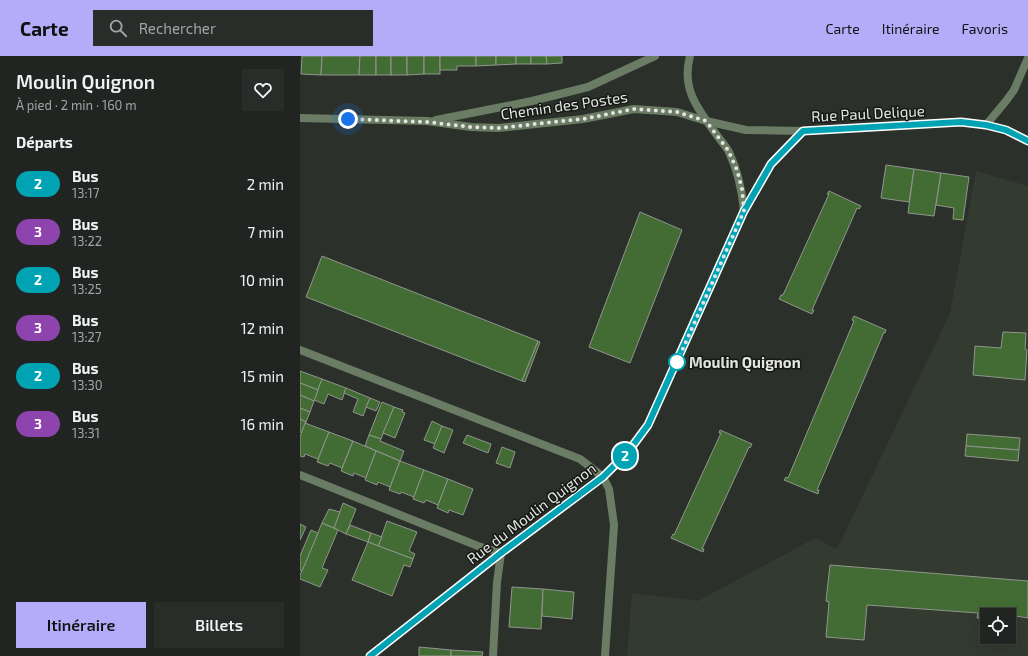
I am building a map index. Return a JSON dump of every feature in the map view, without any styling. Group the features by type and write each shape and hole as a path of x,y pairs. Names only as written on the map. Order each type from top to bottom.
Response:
{"street":[{"name":"Chemin des Postes","path":"427,122 588,88 655,56"},
{"path":"690,56 686,73 688,86 691,96 706,121"},
{"path":"986,125 1014,90 1028,58"},
{"name":"Chemin des Postes","path":"300,118 427,122 471,127 498,128 583,119 634,109 677,112 706,121"},
{"name":"Rue Paul Delique","path":"706,121 746,130 803,131 961,122 986,125 1006,130 1028,141"},
{"name":"Rue du Moulin Quignon","path":"706,121 728,150 737,170 742,189 744,211"},
{"name":"Rue du Moulin Quignon","path":"370,656 501,553 603,477 628,452 648,425 744,211 771,164 803,131"},
{"path":"300,350 580,459 603,477 609,489 614,525 605,656"},
{"path":"300,475 478,546 501,553 497,582 493,656"}],"shaded area":[{"path":"976,171 1028,186 1028,656 627,656 632,593 698,601 815,538 837,549 950,313"}],"building":[{"path":"302,56 322,56 321,75 301,74"},
{"path":"322,56 360,56 359,75 321,75"},
{"path":"360,56 376,56 376,75 359,75"},
{"path":"376,56 391,56 391,75 376,75"},
{"path":"391,56 407,56 407,75 391,75"},
{"path":"407,56 424,56 424,74 407,75"},
{"path":"424,56 440,56 440,74 424,74"},
{"path":"440,56 476,56 476,66 457,66 457,70 440,70"},
{"path":"476,56 496,56 496,65 476,66"},
{"path":"496,56 516,56 516,64 496,65"},
{"path":"516,56 531,56 531,64 516,64"},
{"path":"531,56 546,56 547,64 531,64"},
{"path":"546,56 562,56 562,63 547,64"},
{"path":"886,165 914,169 909,202 881,198"},
{"path":"914,169 941,173 934,216 908,213"},
{"path":"941,173 969,177 963,220 953,219 954,208 936,205"},
{"path":"829,191 861,206 859,209 857,208 812,310 814,310 812,314 779,299 781,295 783,295 829,194 827,194"},
{"path":"640,212 682,230 630,363 589,347"},
{"path":"322,256 538,341 522,381 306,297"},
{"path":"854,316 886,330 817,490 819,490 818,494 784,480 786,477 788,478 854,321 852,320"},
{"path":"1003,332 1026,333 1025,349 1027,350 1025,380 973,375 975,346 1001,348"},
{"path":"538,341 540,342 525,382 522,381"},
{"path":"300,371 322,379 318,390 300,383"},
{"path":"322,379 346,388 342,400 328,394 324,404 314,400"},
{"path":"300,383 318,390 314,401 300,395"},
{"path":"346,388 370,398 363,416 353,412 358,399 344,393"},
{"path":"300,395 314,401 310,412 300,408"},
{"path":"370,398 380,402 376,411 366,407"},
{"path":"382,402 394,407 381,439 369,435"},
{"path":"394,407 403,410 402,412 405,413 395,438 383,433"},
{"path":"300,408 310,412 306,422 300,419"},
{"path":"300,419 306,422 302,433 300,432"},
{"path":"432,421 442,426 435,444 424,440"},
{"path":"305,423 329,432 318,459 305,454 304,457 300,456 300,437"},
{"path":"442,426 453,430 444,453 433,448"},
{"path":"720,430 752,444 750,448 749,447 702,549 704,549 703,552 671,538 673,534 674,535 721,433 719,433"},
{"path":"329,432 353,441 342,468 330,463 328,466 317,462"},
{"path":"967,434 1020,438 1019,450 966,446"},
{"path":"369,435 381,439 380,441 404,451 400,461 365,446"},
{"path":"467,435 491,444 488,453 463,443"},
{"path":"353,441 376,451 366,478 354,473 353,476 341,471"},
{"path":"966,446 1019,450 1018,461 965,456"},
{"path":"502,447 515,452 510,468 496,463"},
{"path":"376,451 400,461 390,487 378,482 377,485 365,480"},
{"path":"400,461 424,470 414,497 401,492 400,494 389,490"},
{"path":"424,470 448,479 438,505 426,500 424,503 413,499"},
{"path":"448,479 473,489 463,515 449,510 448,513 437,508"},
{"path":"343,503 356,509 346,534 334,528"},
{"path":"329,509 340,512 334,528 322,523"},
{"path":"387,521 417,532 409,551 415,554 413,559 378,546"},
{"path":"322,523 338,530 322,568 328,570 320,587 300,579 300,575"},
{"path":"300,524 306,527 300,540"},
{"path":"350,525 371,533 368,542 346,534"},
{"path":"311,530 318,533 302,571 300,570 300,556"},
{"path":"371,533 382,537 378,546 368,542"},
{"path":"368,542 413,559 410,567 404,565 392,596 352,580"},
{"path":"830,565 1028,581 1028,618 1016,616 1016,608 980,608 980,618 977,618 978,613 867,605 864,640 826,637 829,602 826,601"},
{"path":"512,587 543,589 541,629 509,627"},
{"path":"543,589 574,592 572,619 542,616"},
{"path":"419,647 451,650 451,656 419,656"},
{"path":"451,650 483,652 482,656 451,656"}],"bus line":[{"name":"2","path":"370,656 501,553 603,477 628,452 648,425 744,211 771,164 803,131 961,122 986,125 1006,130 1028,141"}],"place":[{"name":"Moulin Quignon","path":"677,362"}],"route":[{"path":"348,119 427,122 471,127 498,128 583,119 634,109 677,112 706,121 728,150 737,170 742,189 744,211 677,362"}]}
